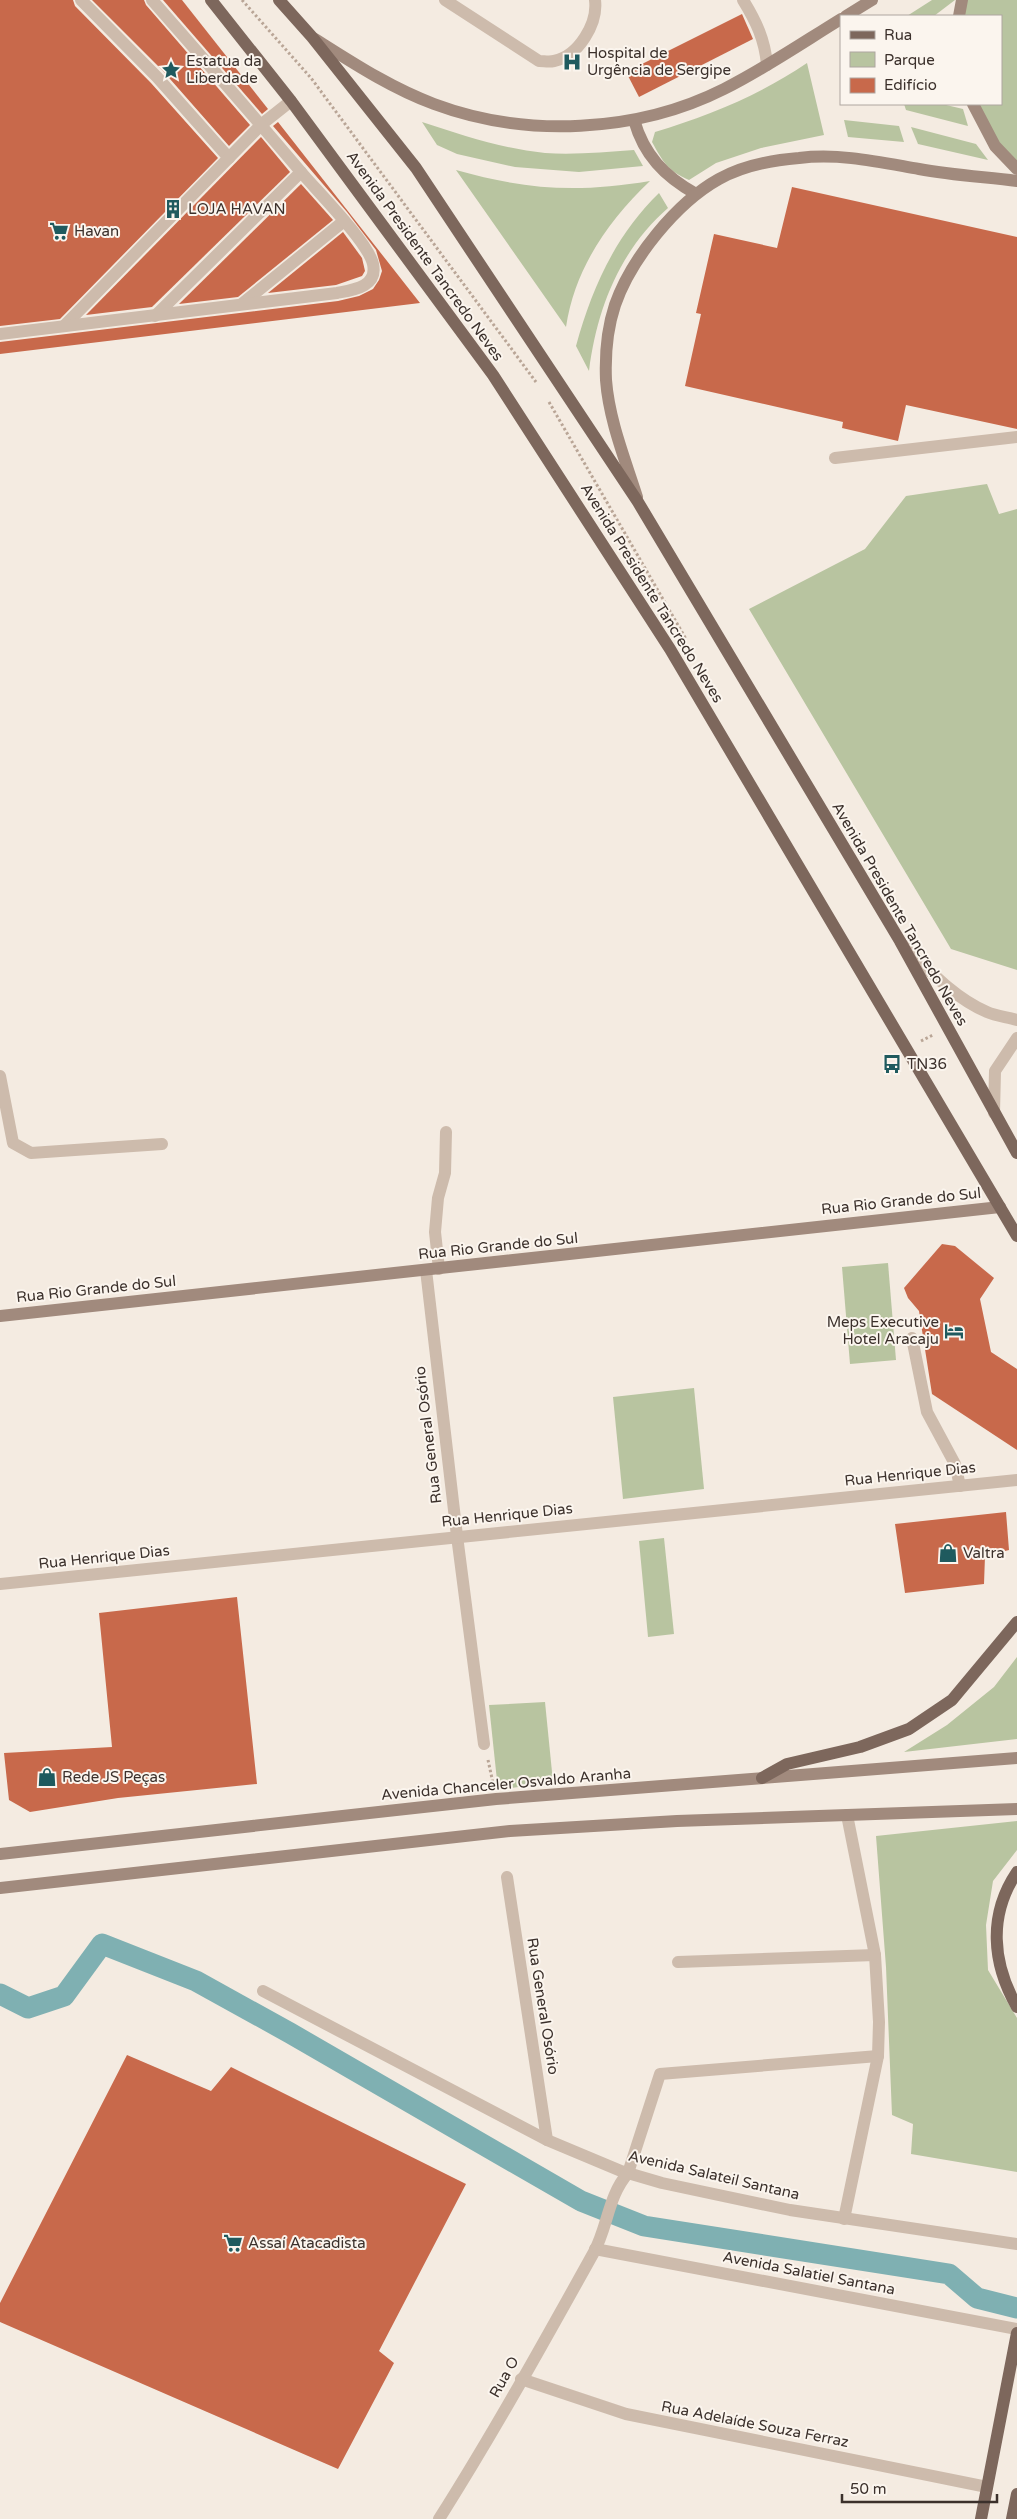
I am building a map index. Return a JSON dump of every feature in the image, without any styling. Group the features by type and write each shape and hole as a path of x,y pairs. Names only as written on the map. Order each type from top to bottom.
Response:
{"main road":[{"name":"Avenida Presidente Tancredo Neves","path":"211,0 291,101 493,375 670,649 1017,1236"},
{"name":"Avenida Presidente Tancredo Neves","path":"278,0 312,37 416,168 638,502 900,941 1017,1152"},
{"path":"762,1778 787,1764 860,1747 909,1729 952,1700 1017,1622"},
{"path":"1017,1872 1006,1889 999,1913 996,1948 1006,1988 1017,2007"},
{"path":"980,2519 1017,2333"},
{"path":"1012,2519 1017,2494"}],"street":[{"path":"81,0 156,77 229,158"},
{"path":"0,334 155,316 362,288 372,277 373,265 364,247 344,221 262,124 152,0"},
{"path":"445,0 539,61 556,60 576,48 590,32 596,8 595,0"},
{"path":"743,0 760,32 766,51 767,65"},
{"path":"848,15 872,0"},
{"path":"959,15 962,0"},
{"path":"312,37 376,77 434,104 488,118 562,126 634,120 676,108 723,90 840,20"},
{"path":"65,325 262,124 291,101"},
{"path":"973,105 995,146 1017,169"},
{"path":"634,120 639,139 649,154 665,172 696,194"},
{"path":"638,502 612,420 606,380 607,334 615,304 632,272 675,211 720,178 754,166 799,158 845,157 920,169 1017,181"},
{"path":"155,316 301,172"},
{"path":"242,303 344,221"},
{"path":"835,458 1017,437"},
{"path":"900,941 937,978 968,1002 988,1012 1017,1020"},
{"path":"994,1113 995,1071 1017,1038"},
{"path":"0,1076 13,1143 31,1153 162,1144"},
{"path":"439,1269 435,1232 438,1198 445,1173 446,1132"},
{"name":"Rua Rio Grande do Sul","path":"0,1316 1000,1207"},
{"name":"Rua General Osório","path":"426,1270 456,1536 484,1744"},
{"path":"912,1338 927,1412 955,1464 960,1486"},
{"name":"Rua Henrique Dias","path":"0,1584 1017,1480"},
{"name":"Avenida Chanceler Osvaldo Aranha","path":"0,1854 496,1799 1017,1758"},
{"path":"0,1888 510,1831 677,1821 1017,1809"},
{"path":"844,2218 878,2056 879,2022 875,1955 847,1815"},
{"name":"Rua General Osório","path":"507,1877 547,2140"},
{"path":"678,1962 875,1955"},
{"name":"Avenida Salateil Santana","path":"263,1991 547,2140 628,2173 720,2196 844,2218 1017,2244"},
{"path":"628,2173 660,2074 878,2056"},
{"name":"Rua O","path":"439,2519 476,2461 521,2378 596,2249 618,2185 628,2173"},
{"name":"Avenida Salatiel Santana","path":"596,2249 1017,2329"},
{"name":"Rua Adelaíde Souza Ferraz","path":"521,2378 626,2414 987,2487"}],"path":[{"path":"484,1744 496,1799"}],"green space":[{"path":"932,0 955,0 935,15 909,15"},
{"path":"962,0 1017,0 1017,169 974,105 1002,105 1002,15 959,15"},
{"path":"807,63 824,135 761,148 716,163 689,180 671,169 659,155 652,142 655,132 733,104 771,85"},
{"path":"904,105 946,105 963,109 968,126 906,110"},
{"path":"844,120 899,126 904,142 848,137"},
{"path":"422,122 483,141 529,151 567,154 634,150 643,166 579,172 515,167 457,154 437,145"},
{"path":"911,127 976,144 988,160 918,144"},
{"path":"456,170 506,182 552,188 599,187 650,181 620,212 585,265 570,305 566,327"},
{"path":"659,193 668,208 651,224 624,261 605,303 598,325 589,371 576,346 598,283 607,264 630,227"},
{"path":"987,484 999,514 1017,509 1017,970 951,949 749,609 865,549 906,496"},
{"path":"888,1263 896,1360 850,1364 842,1267"},
{"path":"694,1388 704,1489 623,1499 613,1397"},
{"path":"664,1538 674,1634 648,1637 639,1541"},
{"path":"1017,1657 1017,1739 904,1752 947,1725 994,1687"},
{"path":"545,1702 553,1782 498,1790 489,1705"},
{"path":"1017,1821 1017,1850 993,1881 986,1925 988,1970 1017,2018 1017,2172 911,2154 913,2124 892,2115 886,1967 876,1836"}],"building":[{"name":"Havan","path":"0,0 73,0 75,6 151,83 218,158 60,319 0,326"},
{"path":"92,0 144,0 146,5 250,125 229,146 163,71"},
{"path":"163,0 182,0 268,109 262,114"},
{"path":"742,14 753,39 639,97 626,72"},
{"path":"278,122 420,303 0,354 0,342 338,301 359,296 373,289 382,271 376,250 347,212 273,126"},
{"path":"261,137 290,172 152,307 86,315"},
{"path":"301,184 333,220 238,297 179,304"},
{"path":"792,187 1017,237 1017,429 906,405 898,441 842,428 843,422 685,386 701,314 696,313 714,234 777,248"},
{"path":"343,232 362,258 365,271 362,276 336,285 268,293"},
{"name":"Meps Executive Hotel Aracaju","path":"942,1244 955,1246 994,1278 980,1299 991,1352 1017,1369 1017,1450 932,1394 919,1311 908,1298 904,1288"},
{"name":"Valtra","path":"1006,1512 1009,1550 985,1556 984,1584 905,1593 895,1524"},
{"path":"237,1597 257,1784 118,1798 30,1812 9,1800 4,1753 112,1747 99,1613"},
{"name":"Assaí Atacadista","path":"127,2055 211,2091 231,2067 466,2184 379,2351 394,2363 338,2469 0,2322 0,2303"}],"waterway":[{"path":"0,1994 28,2008 64,1996 102,1944 196,1981 581,2201 644,2226 949,2274 977,2298 1017,2308"}],"place":[{"name":"Hospital de Urgência de Sergipe","path":"572,62"},
{"name":"Estatua da Liberdade","path":"171,70"},
{"name":"LOJA HAVAN","path":"173,209"},
{"name":"Havan","path":"59,231"},
{"name":"TN36","path":"892,1064"},
{"name":"Meps Executive Hotel Aracaju","path":"954,1331"},
{"name":"Valtra","path":"948,1553"},
{"name":"Rede JS Peças","path":"47,1777"},
{"name":"Assaí Atacadista","path":"233,2243"}]}
